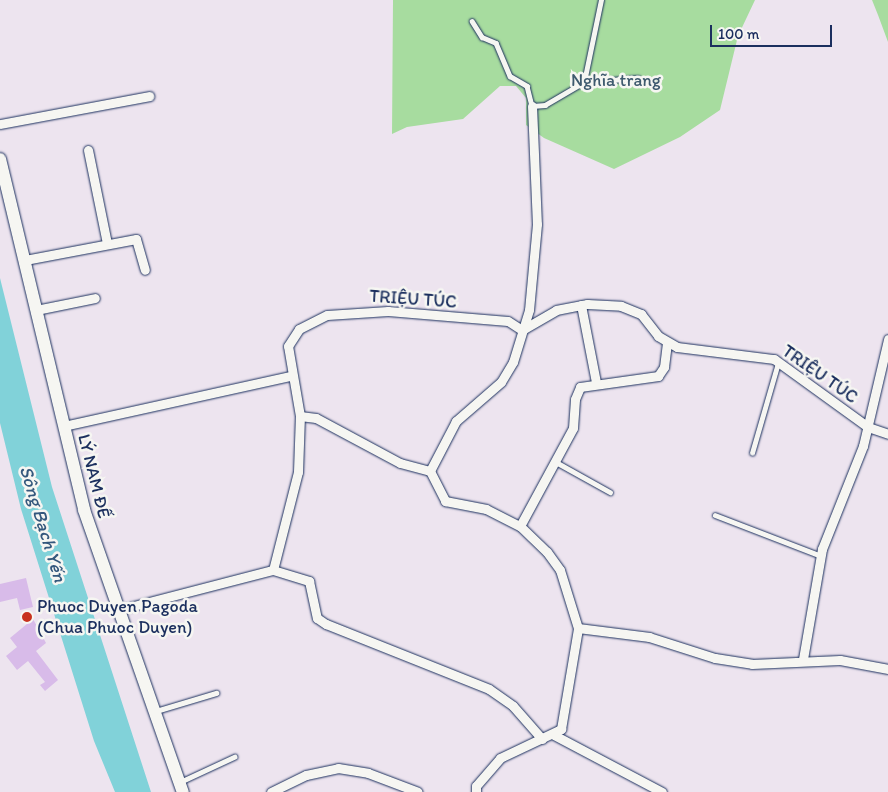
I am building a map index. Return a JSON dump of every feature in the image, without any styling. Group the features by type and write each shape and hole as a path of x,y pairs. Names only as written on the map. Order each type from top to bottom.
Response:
{"street":[{"path":"0,124 149,96"},
{"path":"430,471 456,421 500,382 513,362 529,310 537,224 532,106"},
{"path":"88,150 107,243"},
{"name":"LÝ NAM ĐẾ","path":"0,159 84,510 152,712 181,787"},
{"path":"25,260 107,243 140,241 145,270"},
{"path":"36,310 95,298"},
{"path":"520,526 573,428 575,399 580,387 596,382 658,376 664,367 667,342 641,314 621,306 581,305 556,310 522,330"},
{"path":"581,305 596,382"},
{"name":"TRIỆU TÚC","path":"273,570 298,472 300,416 290,376 288,346 299,329 344,311 500,320 522,330"},
{"path":"803,659 821,556 868,427 888,338"},
{"name":"TRIỆU TÚC","path":"667,342 713,355 759,354 778,362 868,427 888,434"},
{"path":"64,426 290,376"},
{"path":"300,416 316,418 400,463 430,471 445,501 486,509 520,526 560,570 578,628 568,709 554,735 523,744 500,758 476,786 476,792"},
{"path":"118,610 273,570 308,581 317,618 326,624 489,689 513,706 542,739"},
{"path":"578,628 649,636 715,658 752,664 803,659 888,669"},
{"path":"554,735 662,792"},
{"path":"271,792 306,775 338,768 368,773 418,792"}],"lane":[{"path":"584,82 601,0"},
{"path":"472,21 482,37 496,43 510,76 527,86 532,106 550,104 584,82 638,78"},
{"path":"752,453 778,362"},
{"path":"556,462 610,492"},
{"path":"716,515 821,556"},
{"path":"152,712 216,692"},
{"path":"181,787 234,757"}],"green space":[{"name":"Nghĩa trang","path":"393,0 755,0 738,36 720,110 680,137 614,169 544,138 526,125 526,98 516,86 500,86 463,119 407,127 392,134"},
{"path":"872,0 888,0 888,42 878,15"}],"water":[{"name":"Sông Bạch Yến","path":"0,278 52,487 151,792 115,792 94,741 21,509 0,423"}],"building":[{"path":"26,578 33,607 20,610 17,598 0,602 0,584"},
{"path":"33,619 46,643 36,651 58,680 45,691 40,685 45,682 28,661 17,670 6,656 17,647 10,638"}],"place":[{"name":"Phuoc Duyen Pagoda (Chua Phuoc Duyen)","path":"27,617"}]}
